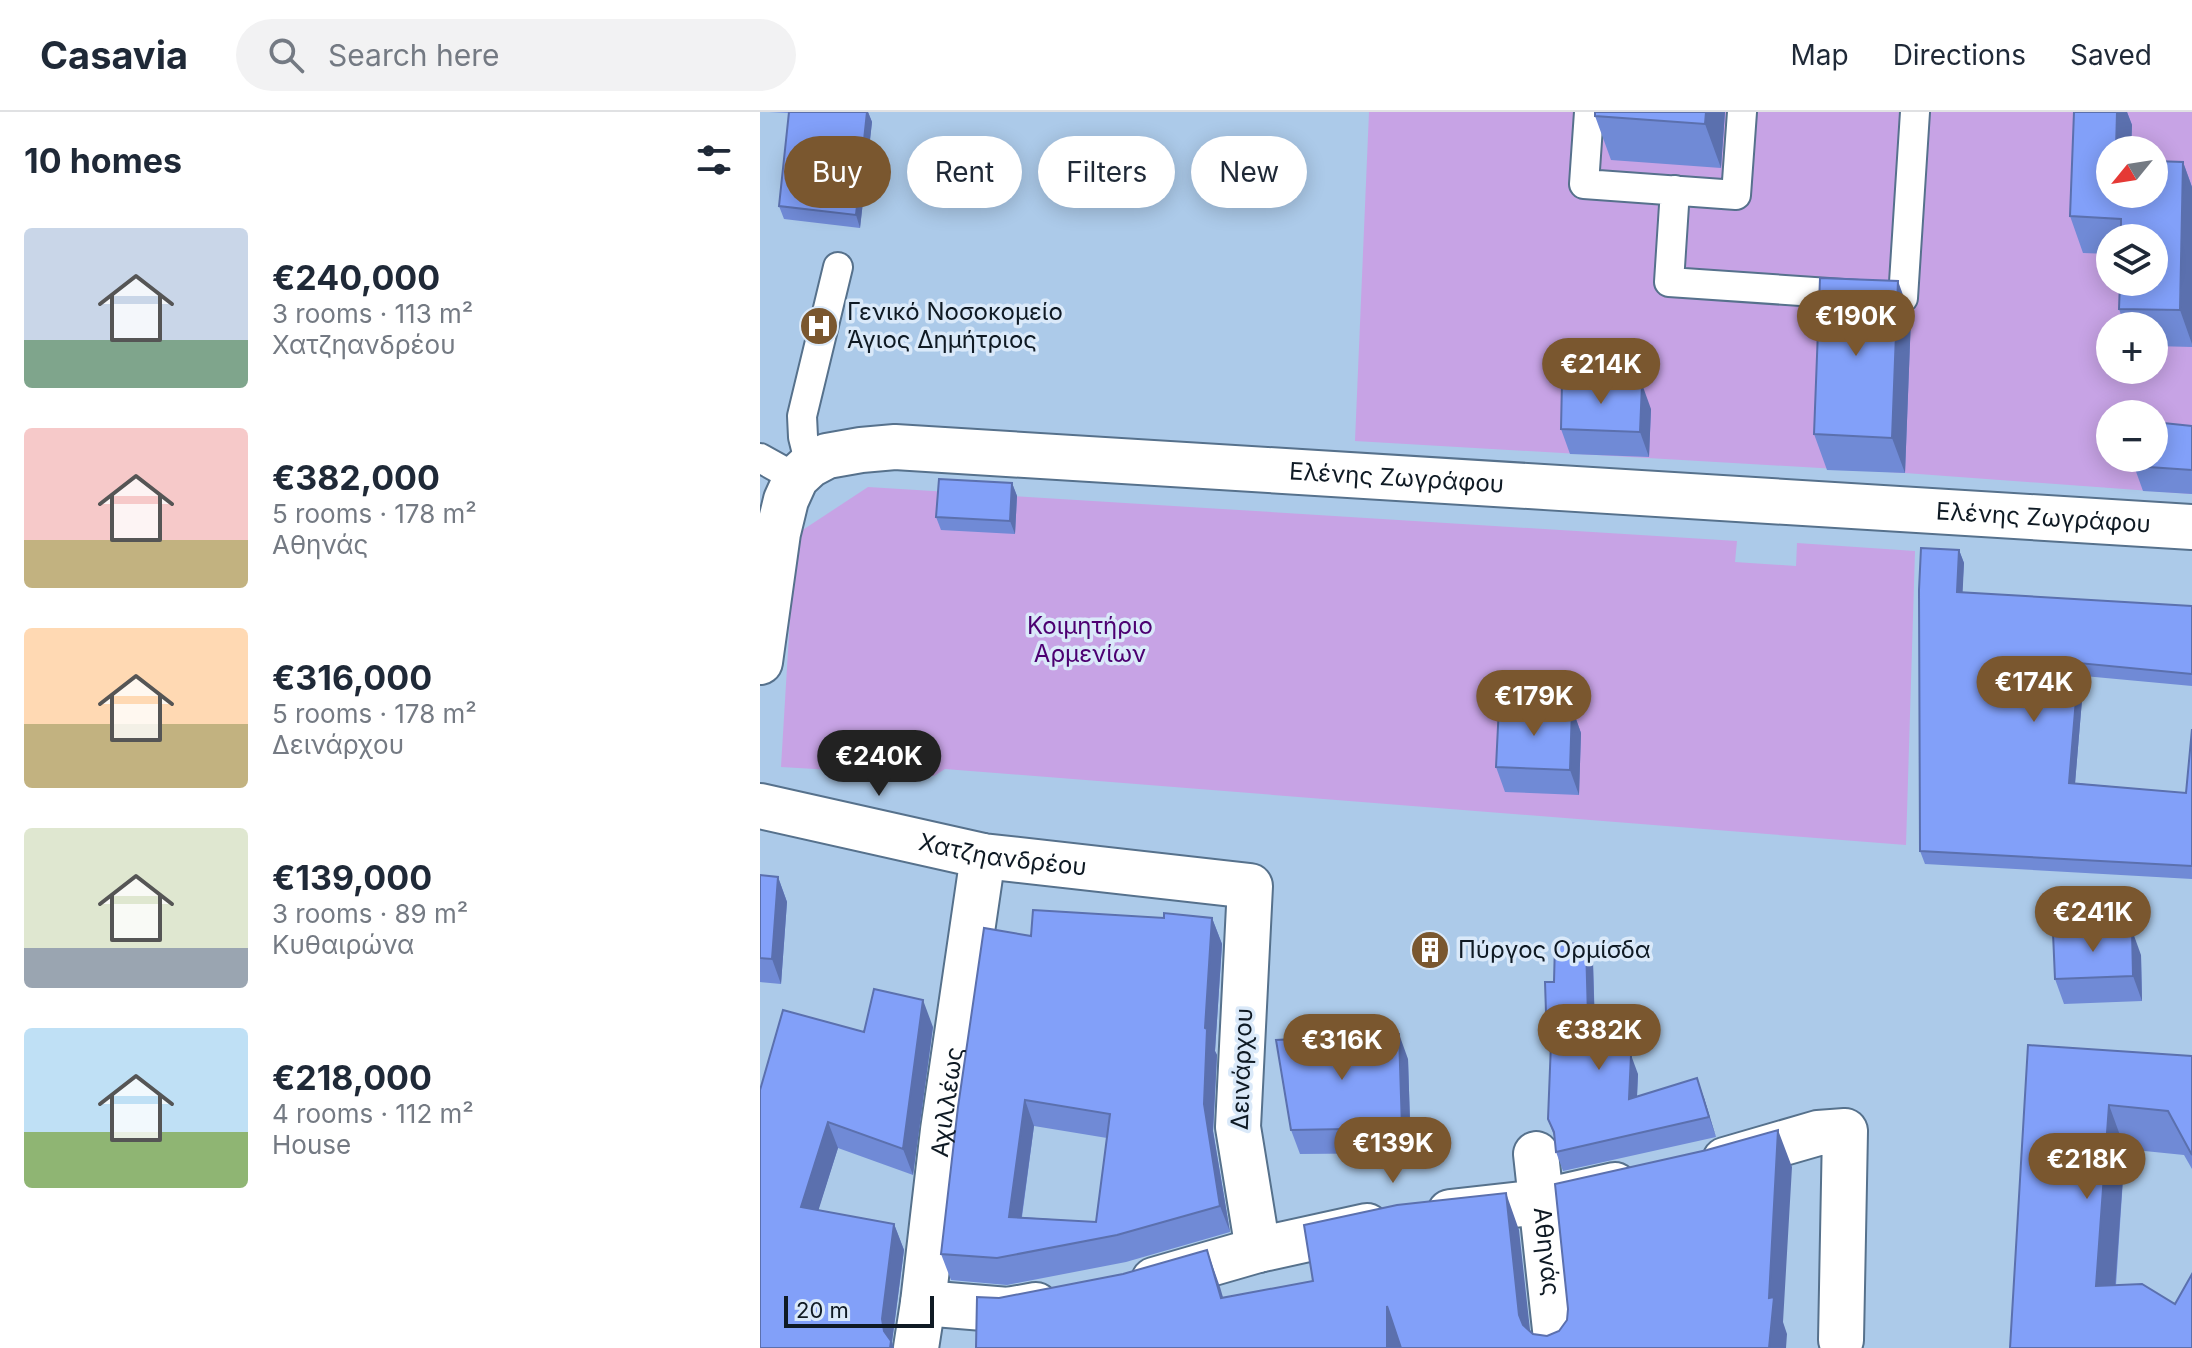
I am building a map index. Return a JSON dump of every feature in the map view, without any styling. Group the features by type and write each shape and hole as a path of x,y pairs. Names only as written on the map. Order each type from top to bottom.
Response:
{"street":[{"name":"Ελένης Ζωγράφου","path":"789,467 827,456 895,447 2192,527"},
{"path":"760,662 789,467"},
{"name":"Χατζηανδρέου","path":"760,806 983,856 1250,886"},
{"name":"Αχιλλέως","path":"916,1348 943,1130 983,856"},
{"name":"Δεινάρχου","path":"1250,886 1238,1127 1258,1250"},
{"path":"1116,1289 1258,1250 1406,1217 1540,1202 1686,1169 1818,1133 1845,1131 1841,1340"},
{"name":"Αθηνάς","path":"1536,1154 1557,1348"},
{"path":"923,1303 1008,1310 1070,1298"}],"lane":[{"path":"1589,112 1584,184 1736,195 1742,112"},
{"path":"1675,190 1669,282 1903,298 1915,112"},
{"path":"789,467 803,437 802,416 838,267"}],"green space":[{"path":"1369,112 2192,112 2192,494 1905,473 1355,441"},
{"name":"Κοιμητήριο Αρμενίων","path":"868,487 1737,541 1735,562 1796,566 1797,543 1915,551 1906,845 945,769 934,776 781,767 795,535"}],"building":[{"path":"789,112 867,112 864,136 786,136"},
{"path":"1595,112 1706,112 1705,124 1595,116"},
{"path":"2074,112 2117,112 2116,136 2096,136 2096,208 2168,208 2168,161 2183,162 2180,310 2119,309 2119,296 2168,296 2168,224 2121,224 2121,219 2070,216"},
{"path":"784,159 784,207 779,206"},
{"path":"796,208 857,208 856,215"},
{"path":"1820,278 1898,281 1892,438 1814,434"},
{"path":"1562,381 1642,384 1640,432 1561,429"},
{"path":"2168,423 2192,426 2192,470 2168,468"},
{"path":"939,479 1012,483 1010,521 936,517"},
{"path":"1921,548 1959,550 1957,592 2192,606 2192,674 2079,663 2069,783 2186,793 2192,729 2192,866 1920,851"},
{"path":"1499,706 1572,708 1570,770 1496,767"},
{"path":"760,875 778,877 772,959 760,958"},
{"path":"1033,910 1164,918 1164,913 1212,918 1204,1104 1220,1206 1117,1235 997,1258 941,1254 984,928 1031,936","holes":["1025,1100 1110,1114 1096,1222 1009,1217"]},
{"path":"2132,930 2133,976 2055,979 2053,933"},
{"path":"1555,943 1586,944 1589,1053 1631,1055 1629,1099 1697,1078 1709,1117 1556,1152 1554,1132 1548,1119 1551,1043 1547,1043 1545,982 1554,982"},
{"path":"874,989 923,1000 903,1149 828,1122 801,1207 894,1224 882,1319 884,1331 891,1341 890,1348 760,1348 760,1090 783,1010 864,1032"},
{"path":"1399,1034 1402,1128 1291,1130 1276,1040"},
{"path":"2028,1045 2192,1056 2192,1155 2168,1111 2109,1105 2096,1286 2142,1284 2175,1304 2192,1274 2192,1348 2010,1348"},
{"path":"1778,1130 1769,1298 1774,1297 1769,1348 1401,1348 1387,1306 1387,1348 976,1348 977,1297 999,1298 1123,1274 1207,1250 1221,1298 1313,1281 1304,1225 1397,1205 1506,1193 1519,1315 1523,1325 1533,1334 1547,1336 1559,1331 1567,1320 1568,1309 1555,1184 1707,1150"}],"place":[{"name":"Γενικό Νοσοκομείο Άγιος Δημήτριος","path":"819,326"},
{"name":"Πύργος Ορμίσδα","path":"1430,950"}]}
